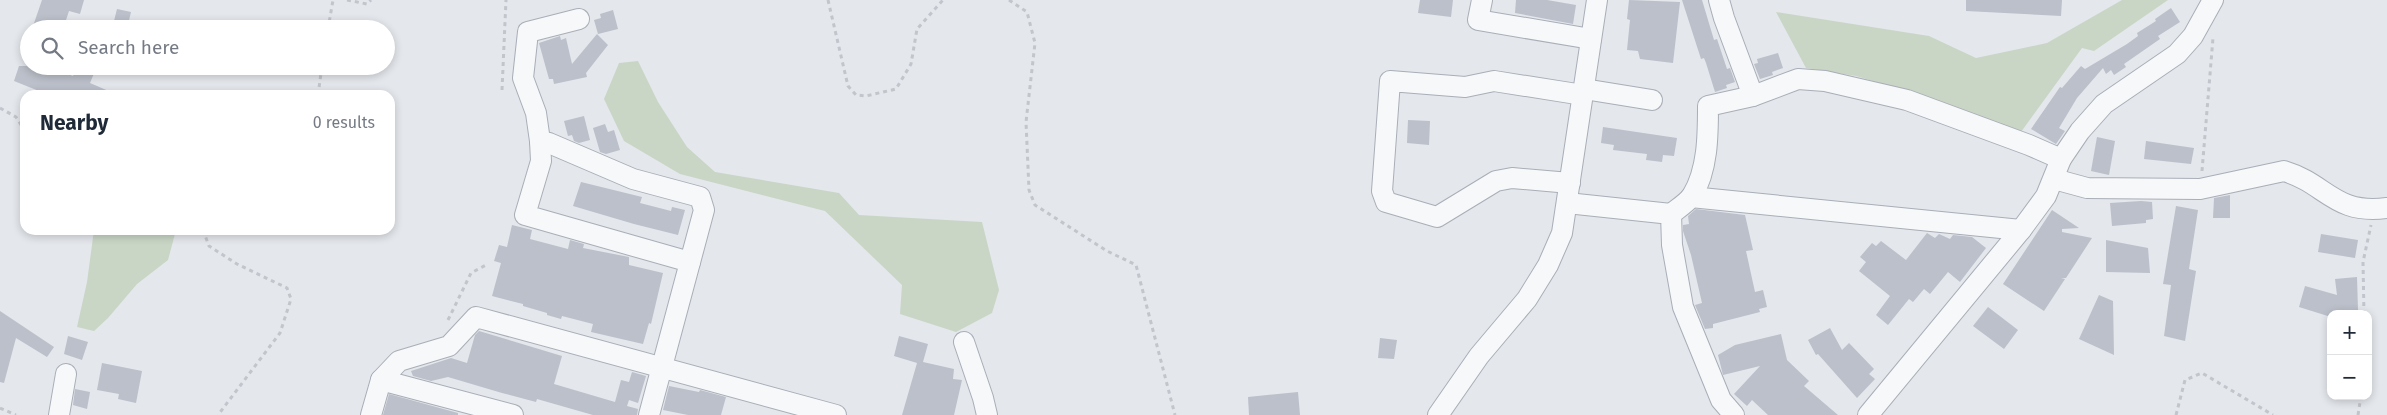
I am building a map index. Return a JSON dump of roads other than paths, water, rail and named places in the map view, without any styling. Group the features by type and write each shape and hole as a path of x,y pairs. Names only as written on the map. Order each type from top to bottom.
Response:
{"street":[{"path":"1482,0 1478,20 1591,39"},
{"path":"1438,415 1479,356 1527,299 1548,264 1562,233 1597,0"},
{"path":"1719,0 1753,96"},
{"path":"1868,415 2021,230 2046,196 2061,160 2080,131 2104,104 2177,54 2193,36 2211,6"},
{"path":"579,18 528,32 523,78 536,113 541,161 525,215 690,262"},
{"path":"1567,203 1671,214 1691,196 1706,150 1708,106 1753,96 1798,79 1825,81 1858,87 1908,100 2061,160"},
{"path":"1570,183 1512,178 1496,181 1437,218 1386,202 1382,191 1390,81 1465,86 1494,80 1652,100"},
{"path":"540,141 549,143 633,179 700,197 704,210 649,415"},
{"path":"2054,180 2088,188 2200,188 2284,171 2295,174 2344,205 2360,209 2382,209"},
{"path":"1691,196 2021,230"},
{"path":"1671,214 1672,245 1683,307 1721,400 1733,415"},
{"path":"371,415 381,380 398,361 449,346 476,317 836,415"},
{"path":"964,342 987,415"},
{"path":"59,415 66,374"},
{"path":"381,380 513,415"}]}
